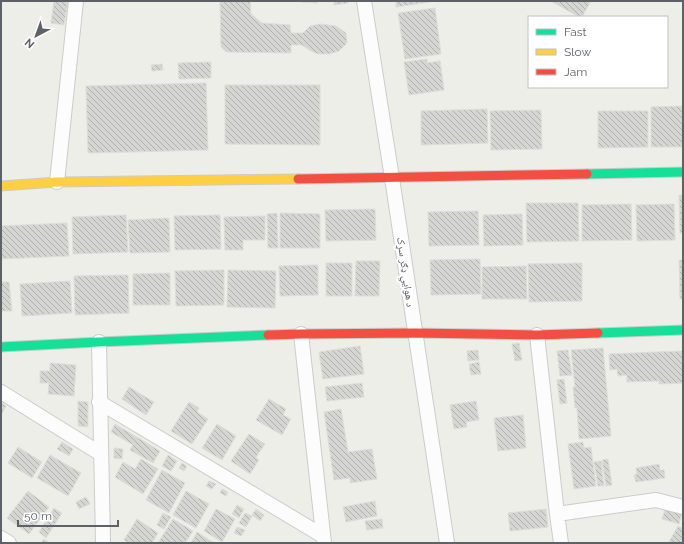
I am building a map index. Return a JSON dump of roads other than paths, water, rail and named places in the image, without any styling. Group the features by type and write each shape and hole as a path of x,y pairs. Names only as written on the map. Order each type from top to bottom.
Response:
{"street":[{"path":"57,182 76,1"},
{"name":"د هوايي ډګر سړک","path":"364,1 447,543"},
{"path":"1,186 57,182 392,178 683,172"},
{"path":"1,347 301,334 415,333 537,335 683,330"},
{"path":"301,334 324,540"},
{"path":"537,335 561,543"},
{"path":"99,342 103,543"},
{"path":"1,392 101,454"},
{"path":"99,402 324,540"},
{"path":"557,514 656,500 683,507"},
{"path":"1,538 9,543"}]}
